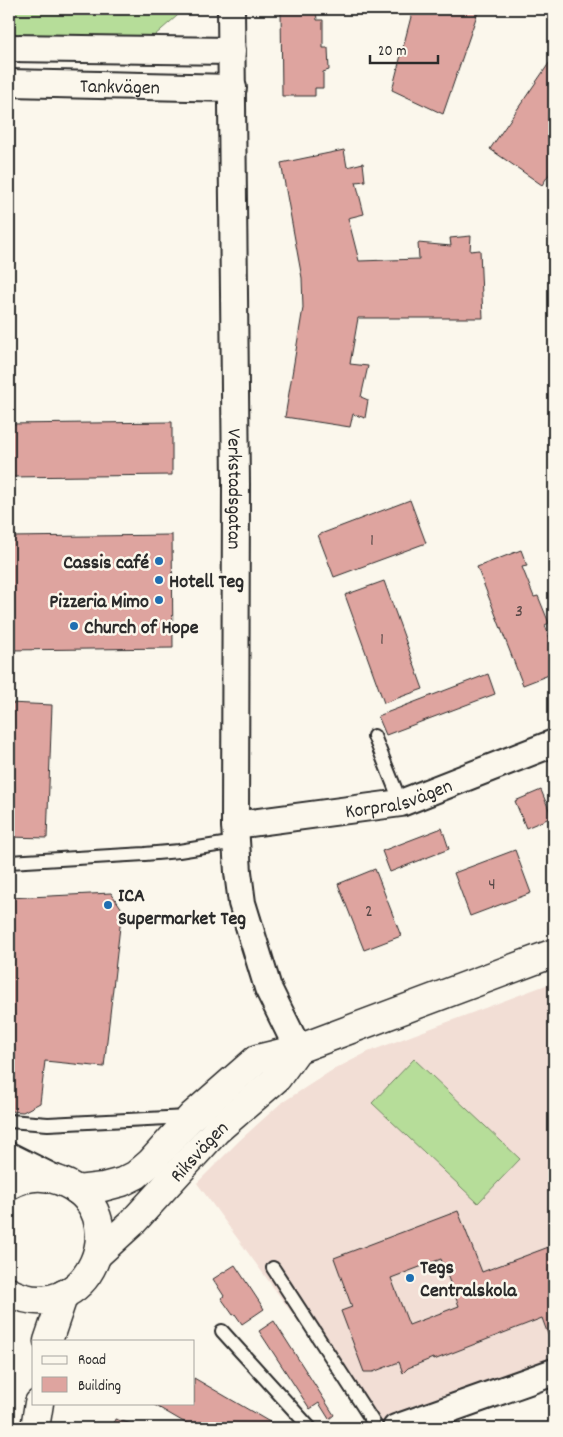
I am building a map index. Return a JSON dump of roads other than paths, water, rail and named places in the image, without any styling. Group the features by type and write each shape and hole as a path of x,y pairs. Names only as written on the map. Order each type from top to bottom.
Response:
{"street":[{"name":"Verkstadsgatan","path":"231,9 236,484 236,833 238,872 242,903 268,988 298,1049"},
{"name":"Tankvägen","path":"9,48 232,51"},
{"name":"Tankvägen","path":"9,83 232,88"},
{"name":"Korpralsvägen","path":"236,833 401,803 554,743"},
{"name":"Riksvägen","path":"9,1185 30,1177 42,1177 66,1184 103,1187 122,1182 136,1175 150,1163 192,1116 257,1059 298,1049 554,953"},
{"name":"Riksvägen","path":"98,1254 132,1223 216,1130 278,1078 298,1049"},
{"path":"9,1156 66,1184"},
{"name":"Riksvägen","path":"9,1292 28,1299 52,1299 74,1289 89,1274 98,1254 100,1243 97,1219 92,1208 66,1184"},
{"path":"48,1340 64,1294"},
{"path":"396,1428 554,1372"},
{"path":"35,1428 39,1404"}],"lane":[{"path":"374,736 401,803"},
{"path":"9,862 179,851 236,833"},
{"path":"9,1121 48,1124 192,1116"},
{"path":"273,1268 377,1428"},
{"path":"222,1331 310,1428"}],"place":[{"name":"Cassis café","path":"159,561"},
{"name":"Hotell Teg","path":"159,580"},
{"name":"Pizzeria Mimo","path":"159,600"},
{"name":"Church of Hope","path":"74,626"},
{"name":"ICA Supermarket Teg","path":"108,905"},
{"name":"Tegs Centralskola","path":"410,1278"}]}
